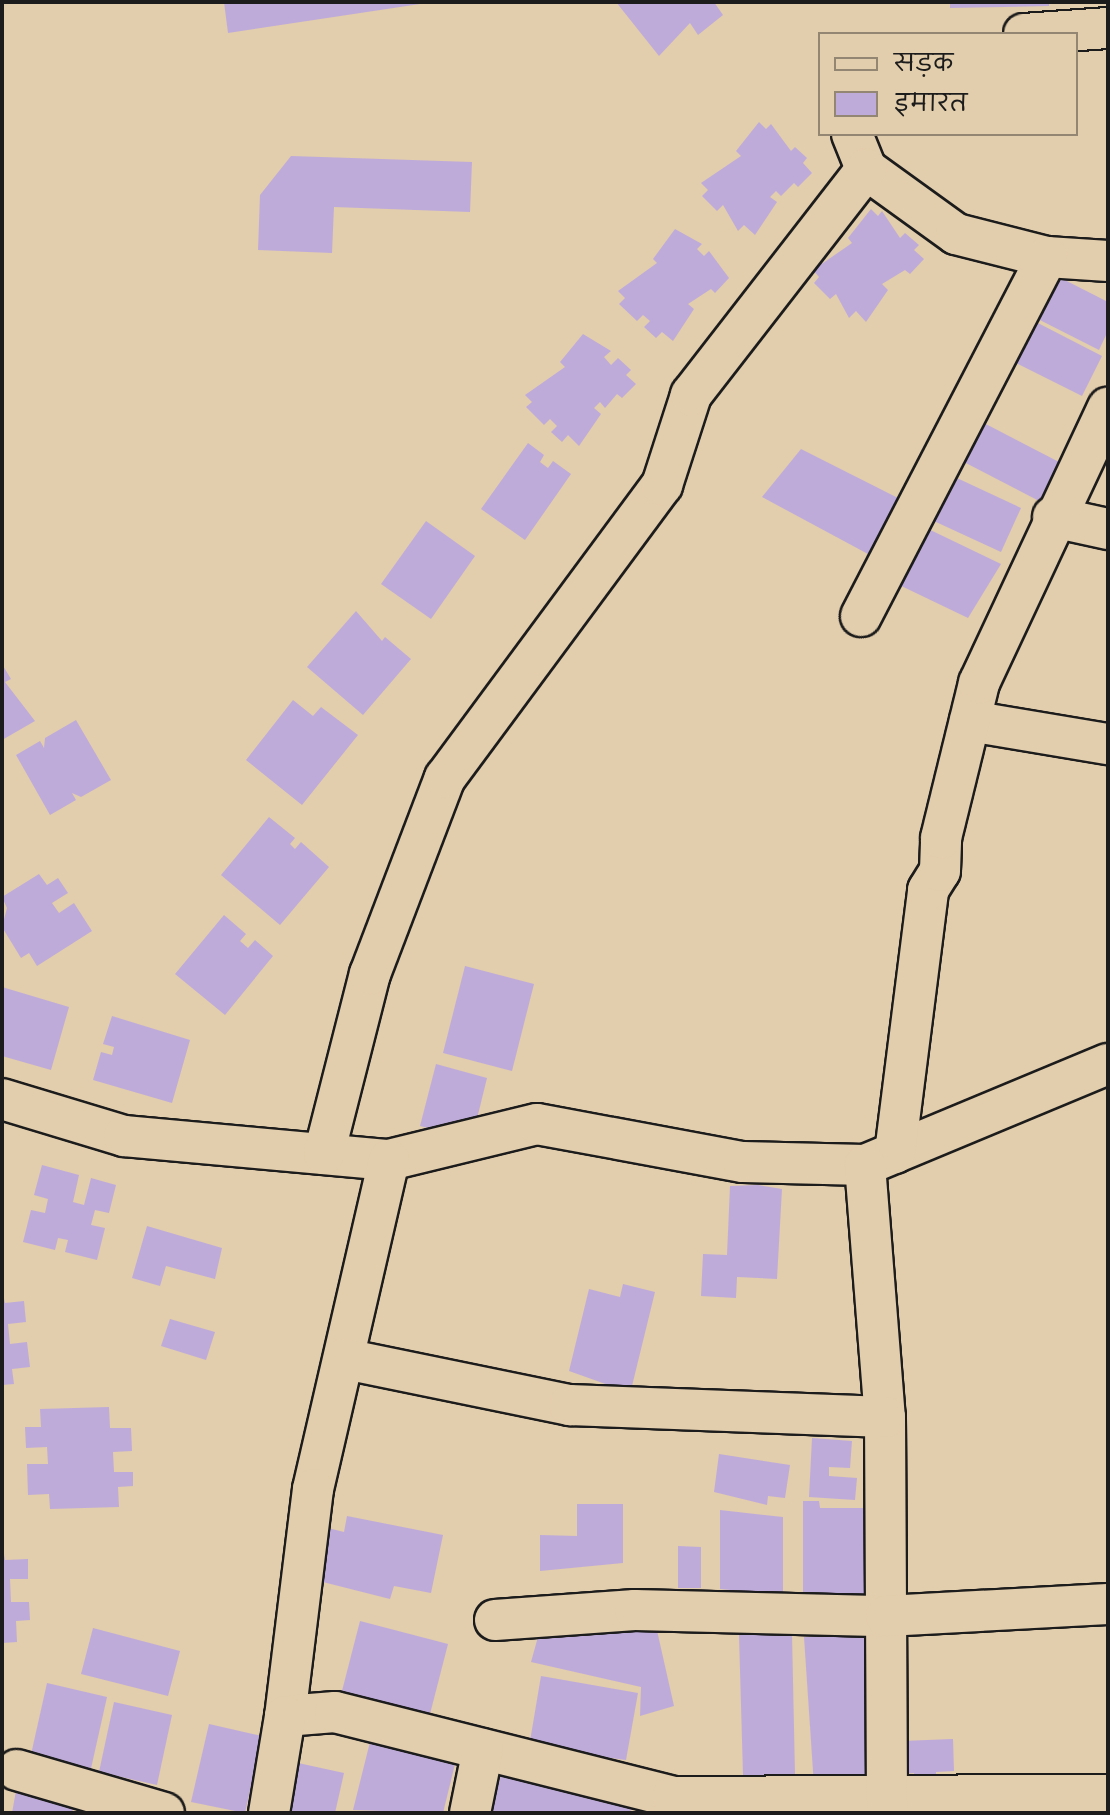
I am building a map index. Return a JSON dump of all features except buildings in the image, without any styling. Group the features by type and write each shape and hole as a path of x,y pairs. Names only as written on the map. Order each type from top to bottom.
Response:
{"street":[{"path":"1052,32 1108,28"},
{"path":"324,1154 370,974 445,778 662,485 691,395 859,152 956,234 1047,257 1108,261"},
{"path":"861,616 1047,257"},
{"path":"887,1806 880,1159 928,890 940,871 941,838 979,683 1053,517 1108,408"},
{"path":"1053,517 1108,529"},
{"path":"970,721 1108,744"},
{"path":"2,1099 124,1136 389,1160 537,1124 743,1162 880,1159 1108,1064"},
{"path":"269,1813 285,1716 313,1489 389,1160"},
{"path":"345,1359 570,1405 885,1417"},
{"path":"495,1620 635,1610 886,1616 1108,1604"},
{"path":"285,1716 335,1712 483,1749 672,1805 887,1806 1108,1795"},
{"path":"470,1813 483,1749"},
{"path":"17,1770 164,1813"}]}
